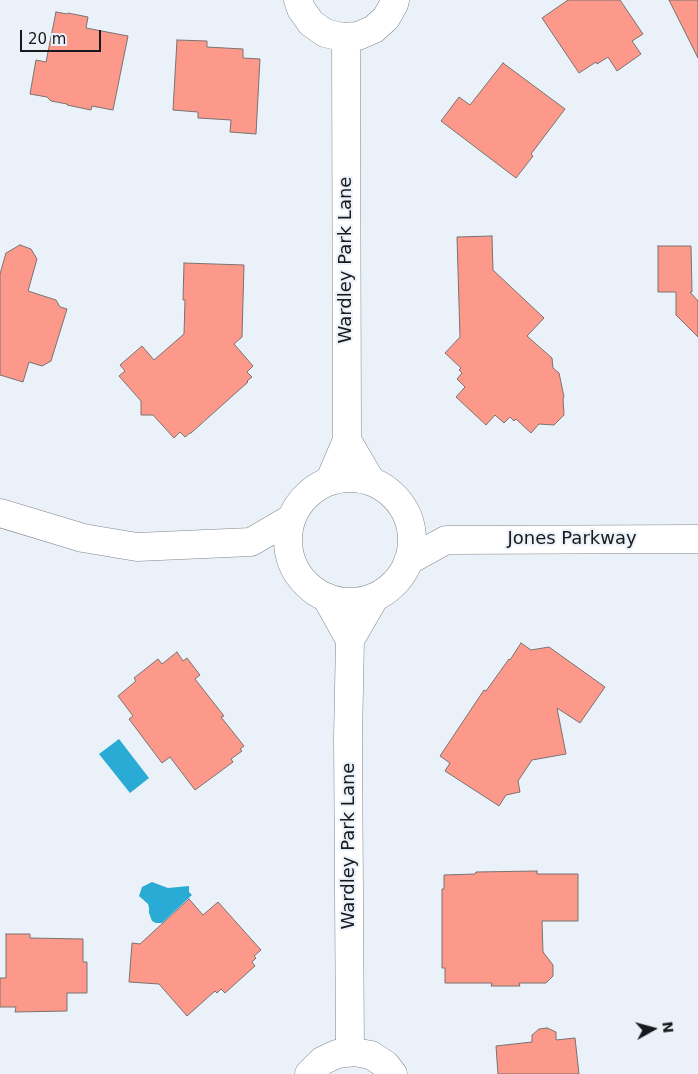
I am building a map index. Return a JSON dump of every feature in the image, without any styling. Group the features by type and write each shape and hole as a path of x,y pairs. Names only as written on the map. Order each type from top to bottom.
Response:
{"street":[{"path":"298,0 301,9 311,23 325,33 346,37 358,36 374,29 386,18 395,0"},
{"name":"Wardley Park Lane","path":"330,480 347,440 346,37"},
{"path":"347,440 371,481"},
{"path":"352,477 371,481 388,490 406,513 412,534 408,561 399,579 375,597 346,602 326,598 307,586 299,577 291,560 287,538 292,518 303,498 330,480 352,477"},
{"path":"0,513 83,538 137,547 250,542 292,518"},
{"path":"406,513 446,540"},
{"name":"Jones Parkway","path":"408,561 446,540 698,539"},
{"path":"250,542 291,560"},
{"name":"Wardley Park Lane","path":"350,1052 348,757 350,640 375,597"},
{"path":"326,598 350,640"},
{"path":"310,1074 322,1061 337,1054 350,1052 370,1056 386,1065 393,1074"}],"water":[{"path":"119,739 149,778 130,793 99,754"},
{"path":"152,882 168,888 189,886 189,892 192,895 162,923 152,921 148,904 139,896 142,887"}],"building":[{"path":"568,0 620,0 643,34 632,41 641,54 617,71 608,57 579,73 542,18"},
{"path":"669,0 698,0 698,58"},
{"path":"56,12 88,17 86,28 128,36 113,110 92,106 91,110 30,94 36,60 46,62"},
{"path":"177,40 207,41 207,47 243,49 243,58 260,59 256,134 230,132 231,120 198,118 198,112 173,110"},
{"path":"503,63 565,109 531,154 533,156 516,178 441,121 459,97 470,105"},
{"path":"492,236 493,270 544,318 527,336 552,358 553,368 559,373 564,397 564,415 554,425 539,424 531,433 516,419 514,421 510,417 504,423 495,415 486,425 456,397 465,387 457,379 462,373 459,370 461,368 445,353 460,337 457,237"},
{"path":"20,245 31,249 37,259 28,291 56,300 60,307 67,309 51,361 42,366 29,362 23,382 0,375 0,274 6,253"},
{"path":"658,246 691,246 692,292 690,292 698,301 698,337 676,315 676,292 658,292"},
{"path":"184,263 244,265 242,337 234,344 253,366 247,372 252,377 248,382 191,433 185,437 180,432 174,438 153,415 141,415 141,401 119,376 125,371 120,365 142,346 154,360 184,334"},
{"path":"521,643 531,650 549,647 605,687 580,723 557,708 566,754 532,760 518,781 520,792 506,795 499,806 445,771 450,763 440,756 484,690 486,691"},
{"path":"177,652 183,661 187,658 200,675 195,679 224,716 221,717 244,746 240,749 242,751 231,759 233,762 195,790 170,757 162,763 129,719 133,716 118,696 136,681 134,678 158,659 162,664"},
{"path":"537,871 537,874 578,874 578,921 542,921 543,952 553,965 553,976 546,983 519,983 520,986 491,986 492,983 445,983 445,968 442,968 442,889 444,889 444,875 475,874 476,872"},
{"path":"189,899 203,915 218,902 261,950 254,956 256,958 252,962 255,966 225,993 221,989 217,993 215,991 187,1016 159,984 129,982 132,943 140,944"},
{"path":"6,934 30,934 30,938 83,939 83,962 87,962 87,993 67,993 67,1011 15,1012 16,1007 0,1007 0,978 6,978"},
{"path":"547,1028 556,1032 556,1040 575,1038 579,1074 498,1074 496,1046 532,1042 532,1035 539,1029"}]}
